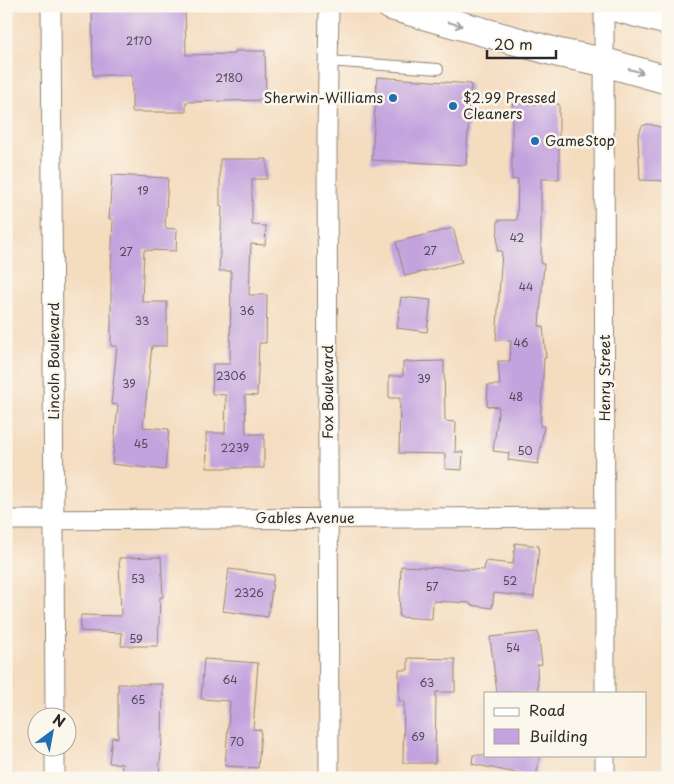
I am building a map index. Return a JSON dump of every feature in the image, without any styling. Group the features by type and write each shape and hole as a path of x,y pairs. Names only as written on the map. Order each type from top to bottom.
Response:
{"highway":[{"path":"391,6 668,80"},
{"path":"610,6 668,21"}],"street":[{"name":"Lincoln Boulevard","path":"51,6 55,706"},
{"name":"Fox Boulevard","path":"329,6 327,136 329,778"},
{"name":"Henry Street","path":"604,6 605,692"},
{"name":"Gables Avenue","path":"6,520 605,517"},
{"path":"55,756 55,778"},
{"path":"605,756 605,778"}],"lane":[{"path":"328,61 438,69"}],"building":[{"path":"92,6 185,7 186,55 235,54 235,51 265,51 266,100 186,102 186,112 132,112 132,75 93,75"},
{"path":"377,77 471,84 466,165 372,160"},
{"path":"512,104 559,104 559,179 541,179 541,264 544,264 539,326 543,326 546,358 544,358 540,426 544,426 538,464 508,460 509,453 493,451 499,407 487,406 488,385 500,385 498,361 510,361 511,341 496,340 502,251 497,251 498,220 517,220 518,179 512,180"},
{"path":"648,124 668,129 668,181 640,180 638,136 642,126"},
{"path":"220,159 267,159 267,179 252,179 252,225 266,226 265,245 251,244 249,295 267,295 266,343 259,343 257,396 245,395 246,434 264,434 264,468 207,468 206,433 225,433 226,395 212,394 213,364 230,364 231,271 219,271 222,206 220,206"},
{"path":"112,175 168,178 165,228 177,229 176,251 144,250 142,302 167,302 167,346 152,346 143,427 169,429 165,470 112,464 118,405 111,404 117,346 111,346 113,219 109,219"},
{"path":"453,228 462,262 405,276 396,242"},
{"path":"401,297 431,300 427,332 397,328"},
{"path":"444,361 445,421 456,422 455,452 463,452 462,470 445,469 445,454 399,453 400,398 389,398 389,376 403,376 403,362"},
{"path":"515,543 539,546 534,597 494,593 492,608 470,605 470,603 433,601 432,619 399,617 401,566 484,570 485,561 513,564"},
{"path":"161,557 163,597 160,597 158,646 121,646 122,633 80,631 81,615 121,616 119,558"},
{"path":"229,569 274,575 268,617 223,611"},
{"path":"538,632 542,664 537,665 538,692 497,692 490,637"},
{"path":"408,658 455,659 455,692 436,692 435,763 403,763 404,701 399,701 399,670 408,670"},
{"path":"204,659 258,663 253,729 261,730 258,768 225,766 230,701 201,699"},
{"path":"118,684 163,684 162,741 159,774 140,773 140,778 121,778 122,764 109,763 112,737 118,738"},
{"path":"473,755 540,756 536,777 472,764"}],"place":[{"name":"Sherwin-Williams","path":"393,98"},
{"name":"$2.99 Pressed Cleaners","path":"453,106"},
{"name":"GameStop","path":"535,141"}]}
